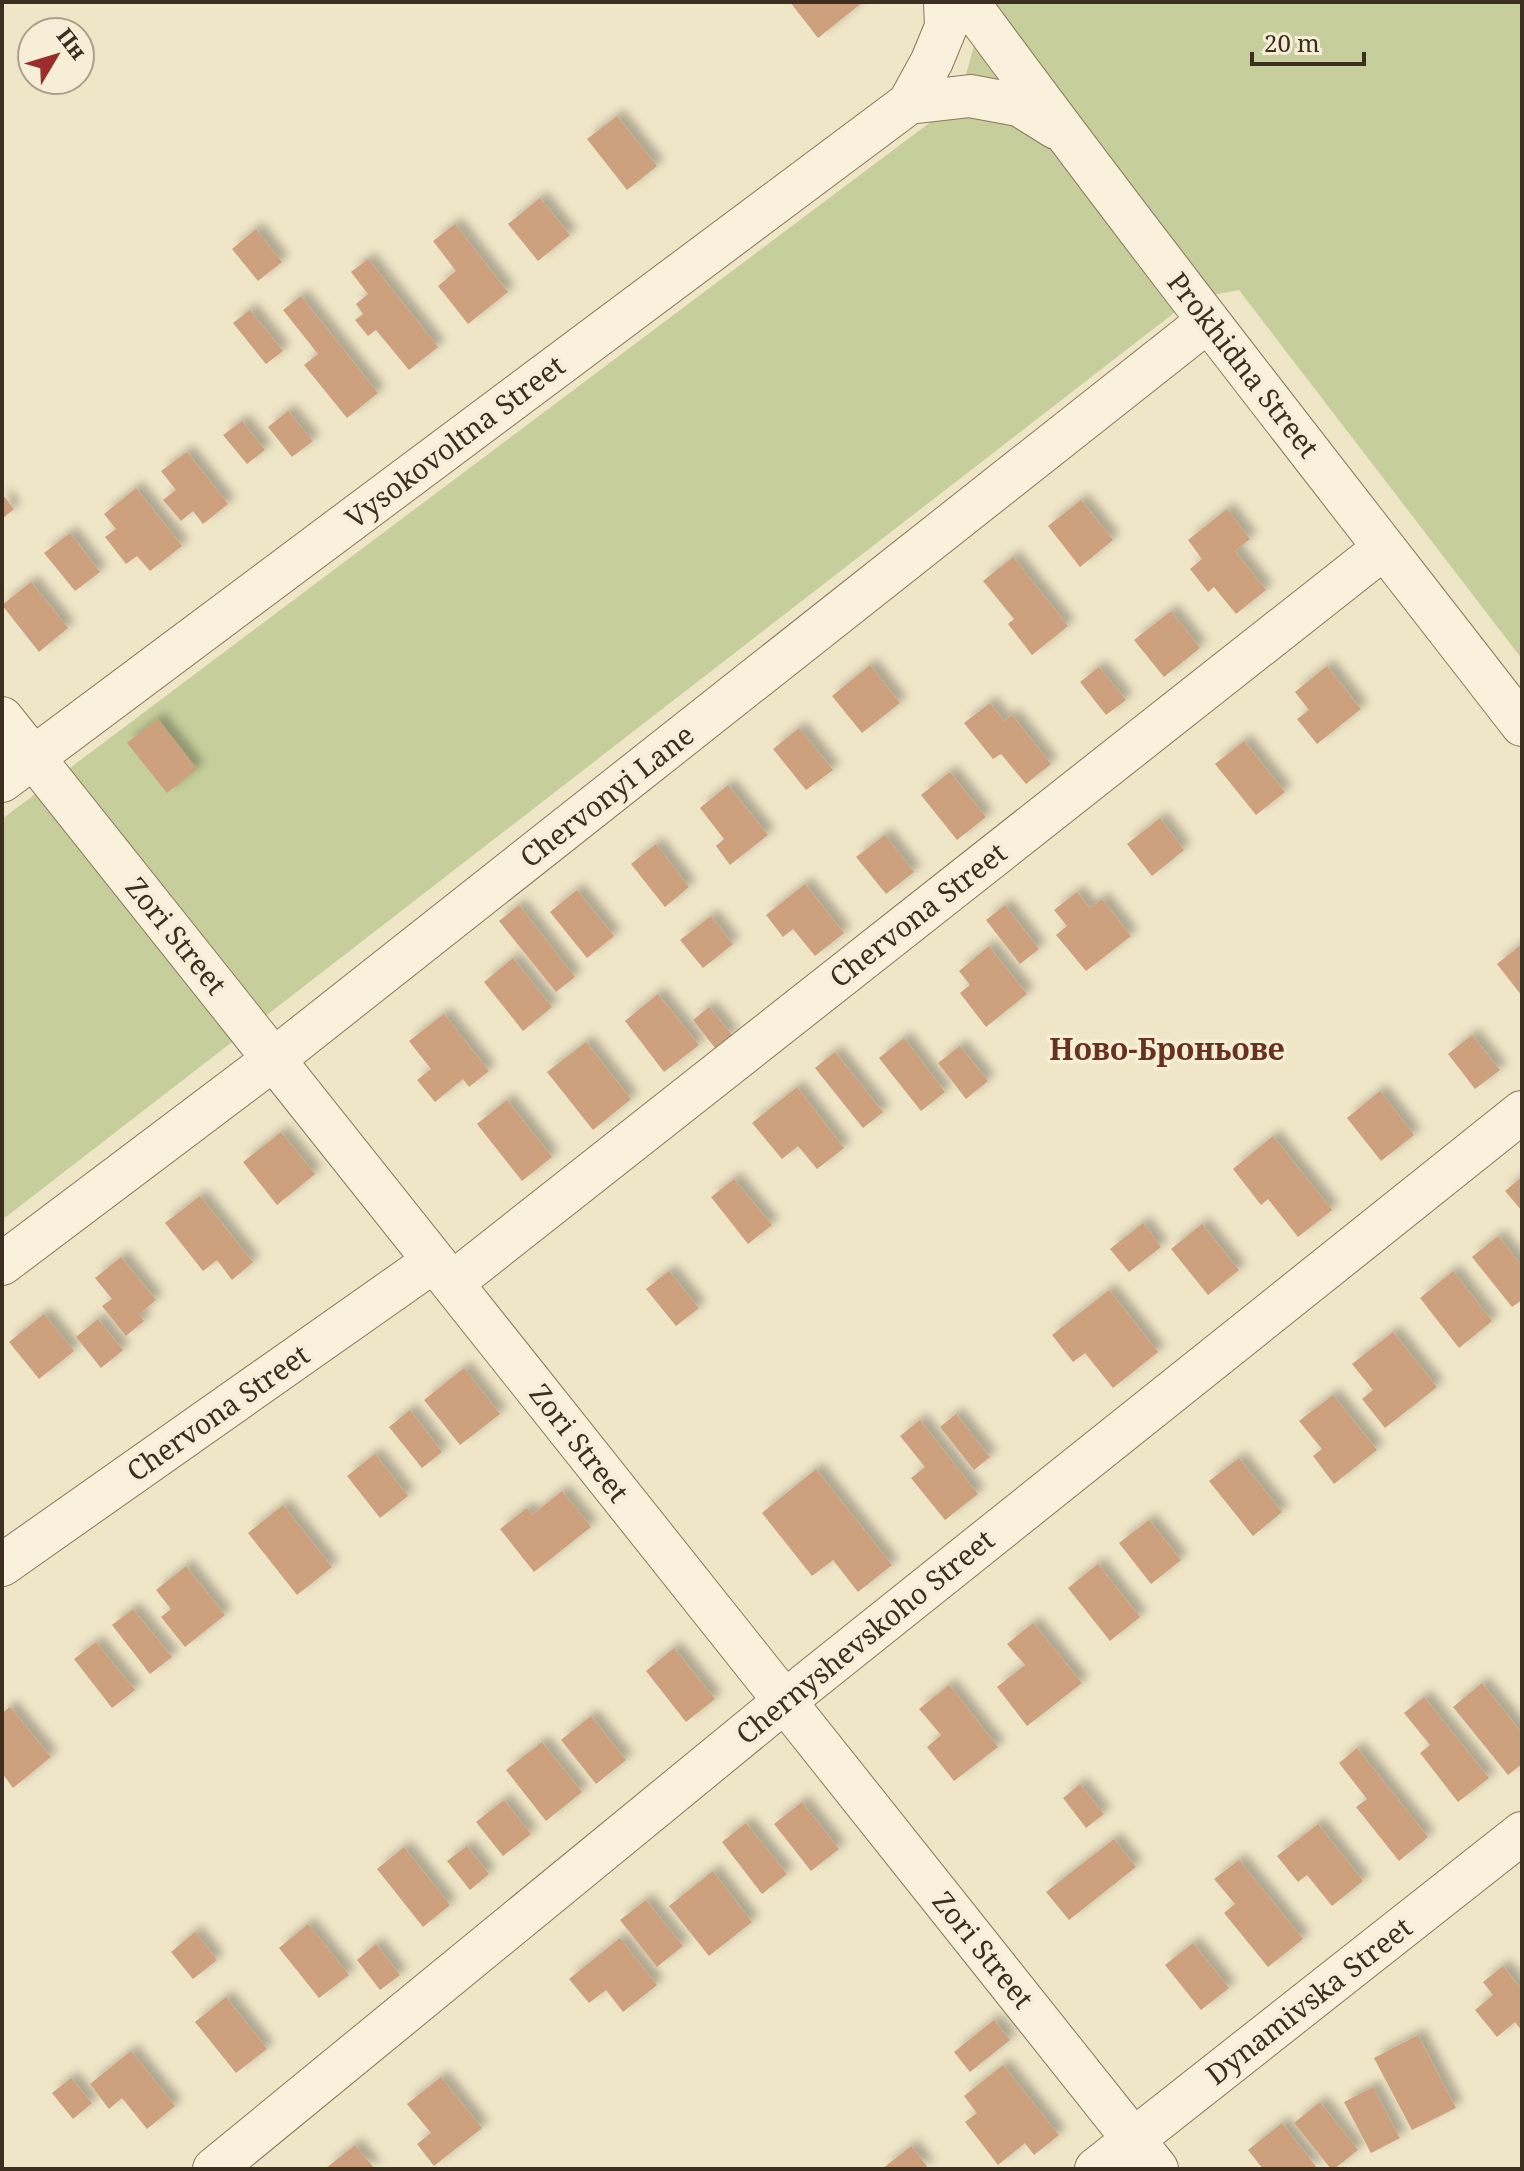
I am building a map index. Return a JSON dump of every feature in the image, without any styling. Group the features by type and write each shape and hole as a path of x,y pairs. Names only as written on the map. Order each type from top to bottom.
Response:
{"street":[{"name":"Vysokovoltna Street","path":"18,769 909,103 946,27 945,2"},
{"name":"Prokhidna Street","path":"968,2 1208,321 1522,725"},
{"path":"909,103 970,96 1019,105 1064,132"},
{"name":"Chervonyi Lane","path":"2,1264 274,1059 1208,321"},
{"name":"Chervona Street","path":"2,1565 443,1272 1384,548"},
{"name":"Zori Street","path":"2,718 18,769 274,1059 1145,2154"},
{"name":"Chernyshevskoho Street","path":"214,2169 785,1701 1522,1112"},
{"name":"Dynamivska Street","path":"1096,2169 1145,2154 1522,1833"}],"green space":[{"path":"986,2 1522,2 1522,659 1239,290 1192,299 2,1220 2,819 932,121 965,78"}],"building":[{"path":"790,2 863,2 818,38"},
{"path":"617,116 657,166 627,190 587,139"},
{"path":"540,198 570,235 538,261 508,224"},
{"path":"455,224 508,292 468,324 438,286 456,271 433,241"},
{"path":"256,229 282,262 258,281 232,249"},
{"path":"368,259 438,347 409,370 376,330 368,336 355,320 363,314 356,304 368,294 351,272"},
{"path":"301,296 378,393 347,418 304,365 318,354 283,310"},
{"path":"250,310 283,351 266,364 233,323"},
{"path":"288,411 313,441 292,457 268,427"},
{"path":"242,421 265,450 247,464 223,435"},
{"path":"187,452 228,504 203,524 193,511 181,521 163,500 176,490 161,471"},
{"path":"136,488 182,546 150,571 137,556 126,564 105,537 116,529 104,514"},
{"path":"2,494 14,509 2,519"},
{"path":"1081,500 1113,540 1080,567 1048,526"},
{"path":"1227,509 1250,539 1235,551 1266,590 1236,614 1214,587 1208,592 1190,569 1202,559 1188,540"},
{"path":"70,533 100,572 75,591 44,553"},
{"path":"1013,557 1068,626 1032,655 1008,624 1014,619 983,581"},
{"path":"31,582 68,628 39,652 2,605"},
{"path":"1171,611 1200,648 1164,677 1134,640"},
{"path":"870,665 900,703 862,733 832,696"},
{"path":"1327,666 1361,709 1317,744 1297,719 1309,710 1295,692"},
{"path":"1099,667 1126,700 1106,715 1080,682"},
{"path":"990,703 1004,721 1012,715 1051,764 1026,784 1001,754 993,759 964,723"},
{"path":"158,719 197,769 167,793 127,743"},
{"path":"799,728 833,770 806,790 773,749"},
{"path":"1244,741 1285,792 1256,815 1215,764"},
{"path":"950,772 986,817 957,840 921,795"},
{"path":"728,785 768,835 730,865 716,846 724,839 700,808"},
{"path":"1160,818 1184,850 1152,876 1127,844"},
{"path":"885,835 914,872 886,894 856,857"},
{"path":"656,844 689,887 665,907 631,864"},
{"path":"805,884 844,933 815,956 793,929 783,937 766,915"},
{"path":"577,890 614,936 587,958 550,912"},
{"path":"1077,892 1090,908 1102,899 1131,936 1086,971 1056,935 1067,926 1054,910"},
{"path":"519,905 575,977 556,992 499,921"},
{"path":"1005,905 1039,949 1020,964 986,920"},
{"path":"711,916 733,944 703,968 680,940"},
{"path":"1522,944 1522,996 1497,964"},
{"path":"989,946 1027,994 986,1027 960,993 970,985 959,971"},
{"path":"513,958 552,1007 523,1031 484,982"},
{"path":"658,994 699,1045 664,1072 625,1021"},
{"path":"709,1007 732,1035 715,1048 693,1020"},
{"path":"444,1014 489,1071 469,1087 463,1079 435,1102 417,1080 431,1069 409,1041"},
{"path":"1472,1035 1500,1070 1475,1089 1448,1054"},
{"path":"904,1038 945,1092 921,1111 879,1058"},
{"path":"586,1042 631,1099 593,1130 547,1072"},
{"path":"960,1046 988,1081 966,1099 938,1063"},
{"path":"835,1052 883,1112 863,1128 815,1068"},
{"path":"797,1087 844,1148 817,1169 798,1146 782,1159 752,1123"},
{"path":"1380,1091 1414,1135 1381,1161 1347,1118"},
{"path":"507,1100 552,1157 522,1181 477,1124"},
{"path":"281,1132 315,1174 277,1205 243,1162"},
{"path":"1273,1136 1332,1210 1298,1237 1268,1199 1261,1205 1233,1169"},
{"path":"1522,1177 1522,1211 1505,1191"},
{"path":"734,1179 772,1225 748,1244 711,1197"},
{"path":"200,1196 253,1262 232,1280 217,1260 203,1271 165,1223"},
{"path":"1143,1223 1161,1247 1129,1272 1110,1249"},
{"path":"1202,1224 1239,1270 1208,1295 1171,1249"},
{"path":"1498,1236 1522,1266 1522,1300 1512,1307 1472,1257"},
{"path":"121,1257 156,1300 139,1314 144,1321 126,1336 102,1306 112,1299 95,1278"},
{"path":"669,1271 699,1308 676,1326 646,1289"},
{"path":"1453,1271 1492,1321 1459,1348 1420,1298"},
{"path":"1109,1290 1158,1352 1113,1388 1085,1353 1073,1362 1052,1335"},
{"path":"44,1314 74,1351 39,1379 9,1342"},
{"path":"98,1319 123,1350 101,1368 76,1337"},
{"path":"1393,1332 1437,1387 1385,1428 1362,1399 1373,1390 1352,1364"},
{"path":"464,1368 500,1414 460,1445 424,1400"},
{"path":"1333,1395 1377,1450 1334,1484 1313,1456 1322,1449 1299,1421"},
{"path":"410,1410 442,1452 422,1468 389,1427"},
{"path":"956,1414 990,1457 974,1470 940,1427"},
{"path":"920,1420 978,1494 945,1520 911,1478 925,1467 900,1436"},
{"path":"375,1454 408,1496 380,1518 347,1476"},
{"path":"1239,1458 1282,1512 1253,1536 1209,1481"},
{"path":"816,1469 892,1565 858,1592 833,1560 812,1576 762,1513"},
{"path":"562,1491 591,1527 534,1572 500,1529 527,1508 532,1515"},
{"path":"283,1505 332,1567 297,1595 248,1533"},
{"path":"1149,1520 1181,1560 1151,1584 1119,1543"},
{"path":"1098,1564 1140,1617 1110,1641 1068,1588"},
{"path":"186,1566 225,1615 185,1647 161,1617 171,1609 156,1590"},
{"path":"133,1609 172,1657 150,1674 112,1625"},
{"path":"1033,1623 1082,1683 1027,1726 997,1687 1025,1665 1007,1644"},
{"path":"96,1642 135,1690 112,1708 74,1659"},
{"path":"674,1648 715,1699 686,1722 646,1671"},
{"path":"1482,1683 1522,1733 1522,1764 1508,1775 1453,1707"},
{"path":"949,1685 998,1747 954,1781 927,1747 941,1735 919,1709"},
{"path":"1424,1697 1489,1778 1458,1802 1420,1753 1430,1745 1404,1713"},
{"path":"10,1707 51,1757 13,1788 2,1773 2,1713"},
{"path":"591,1716 626,1760 596,1784 561,1740"},
{"path":"542,1742 582,1792 546,1821 506,1770"},
{"path":"1357,1748 1428,1837 1399,1861 1356,1807 1367,1799 1339,1763"},
{"path":"1080,1784 1104,1814 1086,1828 1063,1798"},
{"path":"504,1800 531,1834 503,1856 476,1822"},
{"path":"802,1802 839,1849 811,1871 774,1824"},
{"path":"746,1823 787,1874 762,1894 722,1842"},
{"path":"1318,1824 1363,1881 1332,1906 1307,1875 1298,1882 1277,1856"},
{"path":"1114,1839 1136,1867 1069,1920 1046,1892"},
{"path":"467,1846 489,1874 470,1890 447,1861"},
{"path":"404,1847 450,1905 423,1927 377,1869"},
{"path":"1239,1860 1303,1939 1268,1967 1224,1913 1235,1904 1214,1879"},
{"path":"713,1871 752,1922 709,1956 669,1906"},
{"path":"646,1900 683,1946 657,1967 620,1920"},
{"path":"308,1924 349,1975 319,1998 279,1948"},
{"path":"195,1932 217,1960 193,1979 171,1952"},
{"path":"620,1938 657,1985 623,2012 606,1990 589,2003 569,1979"},
{"path":"1193,1943 1229,1988 1201,2010 1165,1965"},
{"path":"376,1944 400,1975 380,1990 357,1960"},
{"path":"1503,1966 1522,1990 1522,2031 1515,2022 1497,2037 1475,2010 1493,1995 1483,1982"},
{"path":"226,1997 267,2049 236,2073 195,2022"},
{"path":"994,2020 1010,2040 970,2072 954,2052"},
{"path":"1418,2035 1456,2108 1412,2130 1374,2058"},
{"path":"131,2051 175,2106 147,2129 122,2098 109,2109 90,2084"},
{"path":"1003,2065 1059,2135 1034,2155 1025,2143 998,2165 965,2122 977,2113 964,2096"},
{"path":"441,2077 482,2128 434,2166 417,2144 431,2133 407,2104"},
{"path":"71,2078 92,2103 73,2119 52,2093"},
{"path":"1373,2087 1400,2138 1371,2153 1344,2102"},
{"path":"1320,2102 1358,2150 1334,2169 1294,2123"},
{"path":"1282,2123 1318,2169 1263,2169 1248,2150"},
{"path":"355,2145 375,2169 325,2169"},
{"path":"911,2146 929,2169 882,2169"}],"district":[{"name":"Ново-Броньове","path":"1167,1050"}]}
